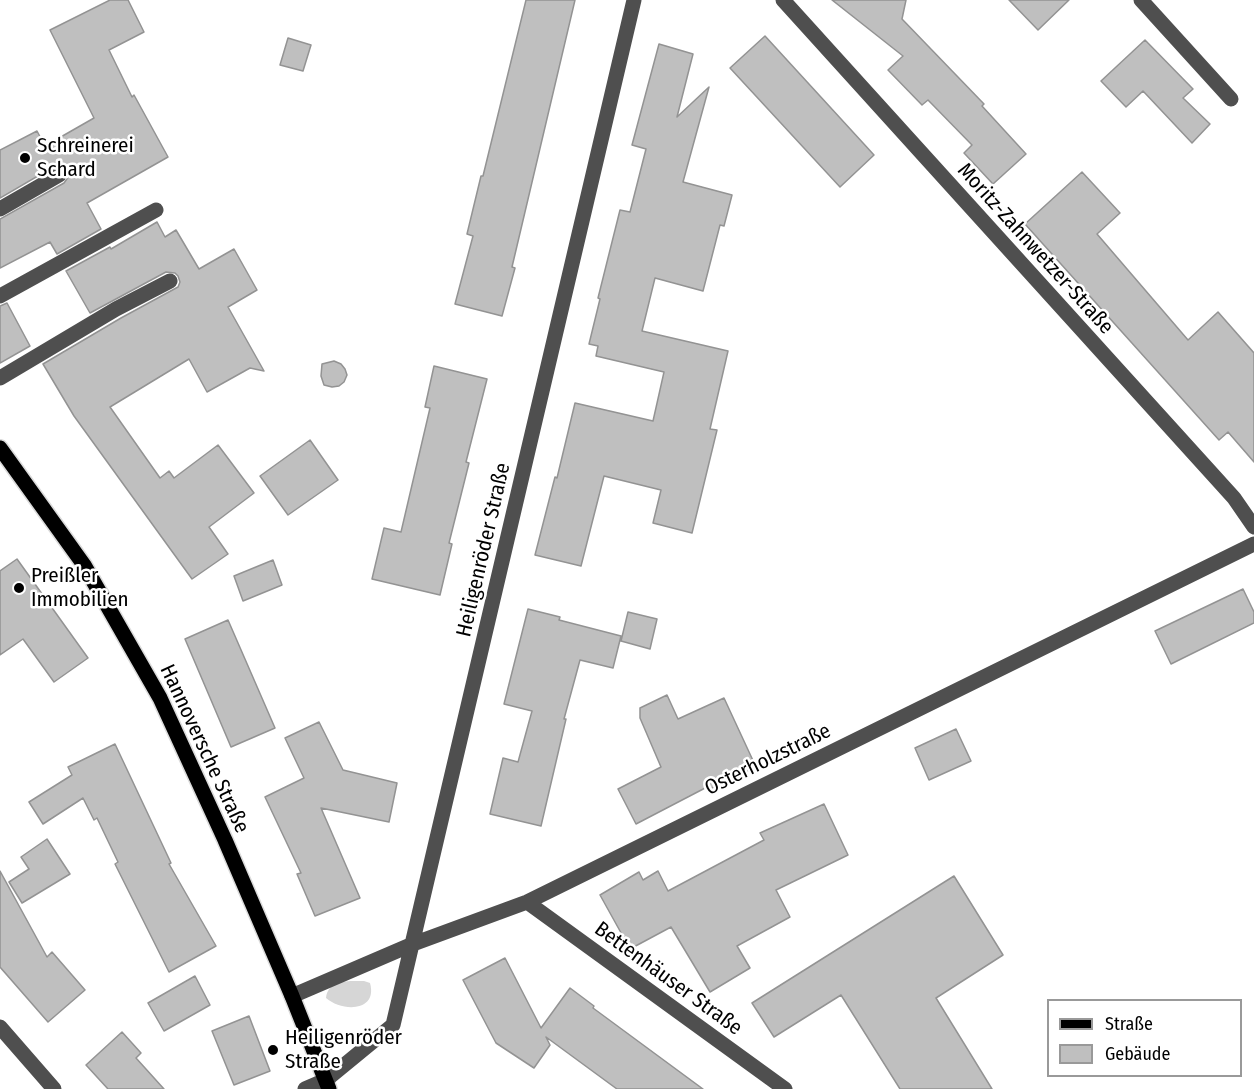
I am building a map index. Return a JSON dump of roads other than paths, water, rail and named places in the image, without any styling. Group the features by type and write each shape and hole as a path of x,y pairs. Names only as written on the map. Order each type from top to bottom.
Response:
{"main road":[{"name":"Hannoversche Straße","path":"0,448 84,566 160,698 225,840 328,1085"}],"street":[{"name":"Heiligenröder Straße","path":"305,1089 328,1085 393,1025 634,0"},
{"name":"Moritz-Zahnwetzer-Straße","path":"783,0 1234,498 1254,527"},
{"path":"1141,0 1232,99"},
{"path":"0,209 59,176"},
{"path":"0,296 156,210"},
{"path":"0,378 116,309 170,281"},
{"name":"Osterholzstraße","path":"292,996 413,944 527,902 1254,544"},
{"name":"Bettenhäuser Straße","path":"527,902 785,1089"},
{"path":"0,1027 54,1089"}],"place":[{"name":"Schreinerei Schard","path":"25,158"},
{"name":"Preißler Immobilien","path":"19,588"},
{"name":"Heiligenröder Straße","path":"273,1050"}]}
